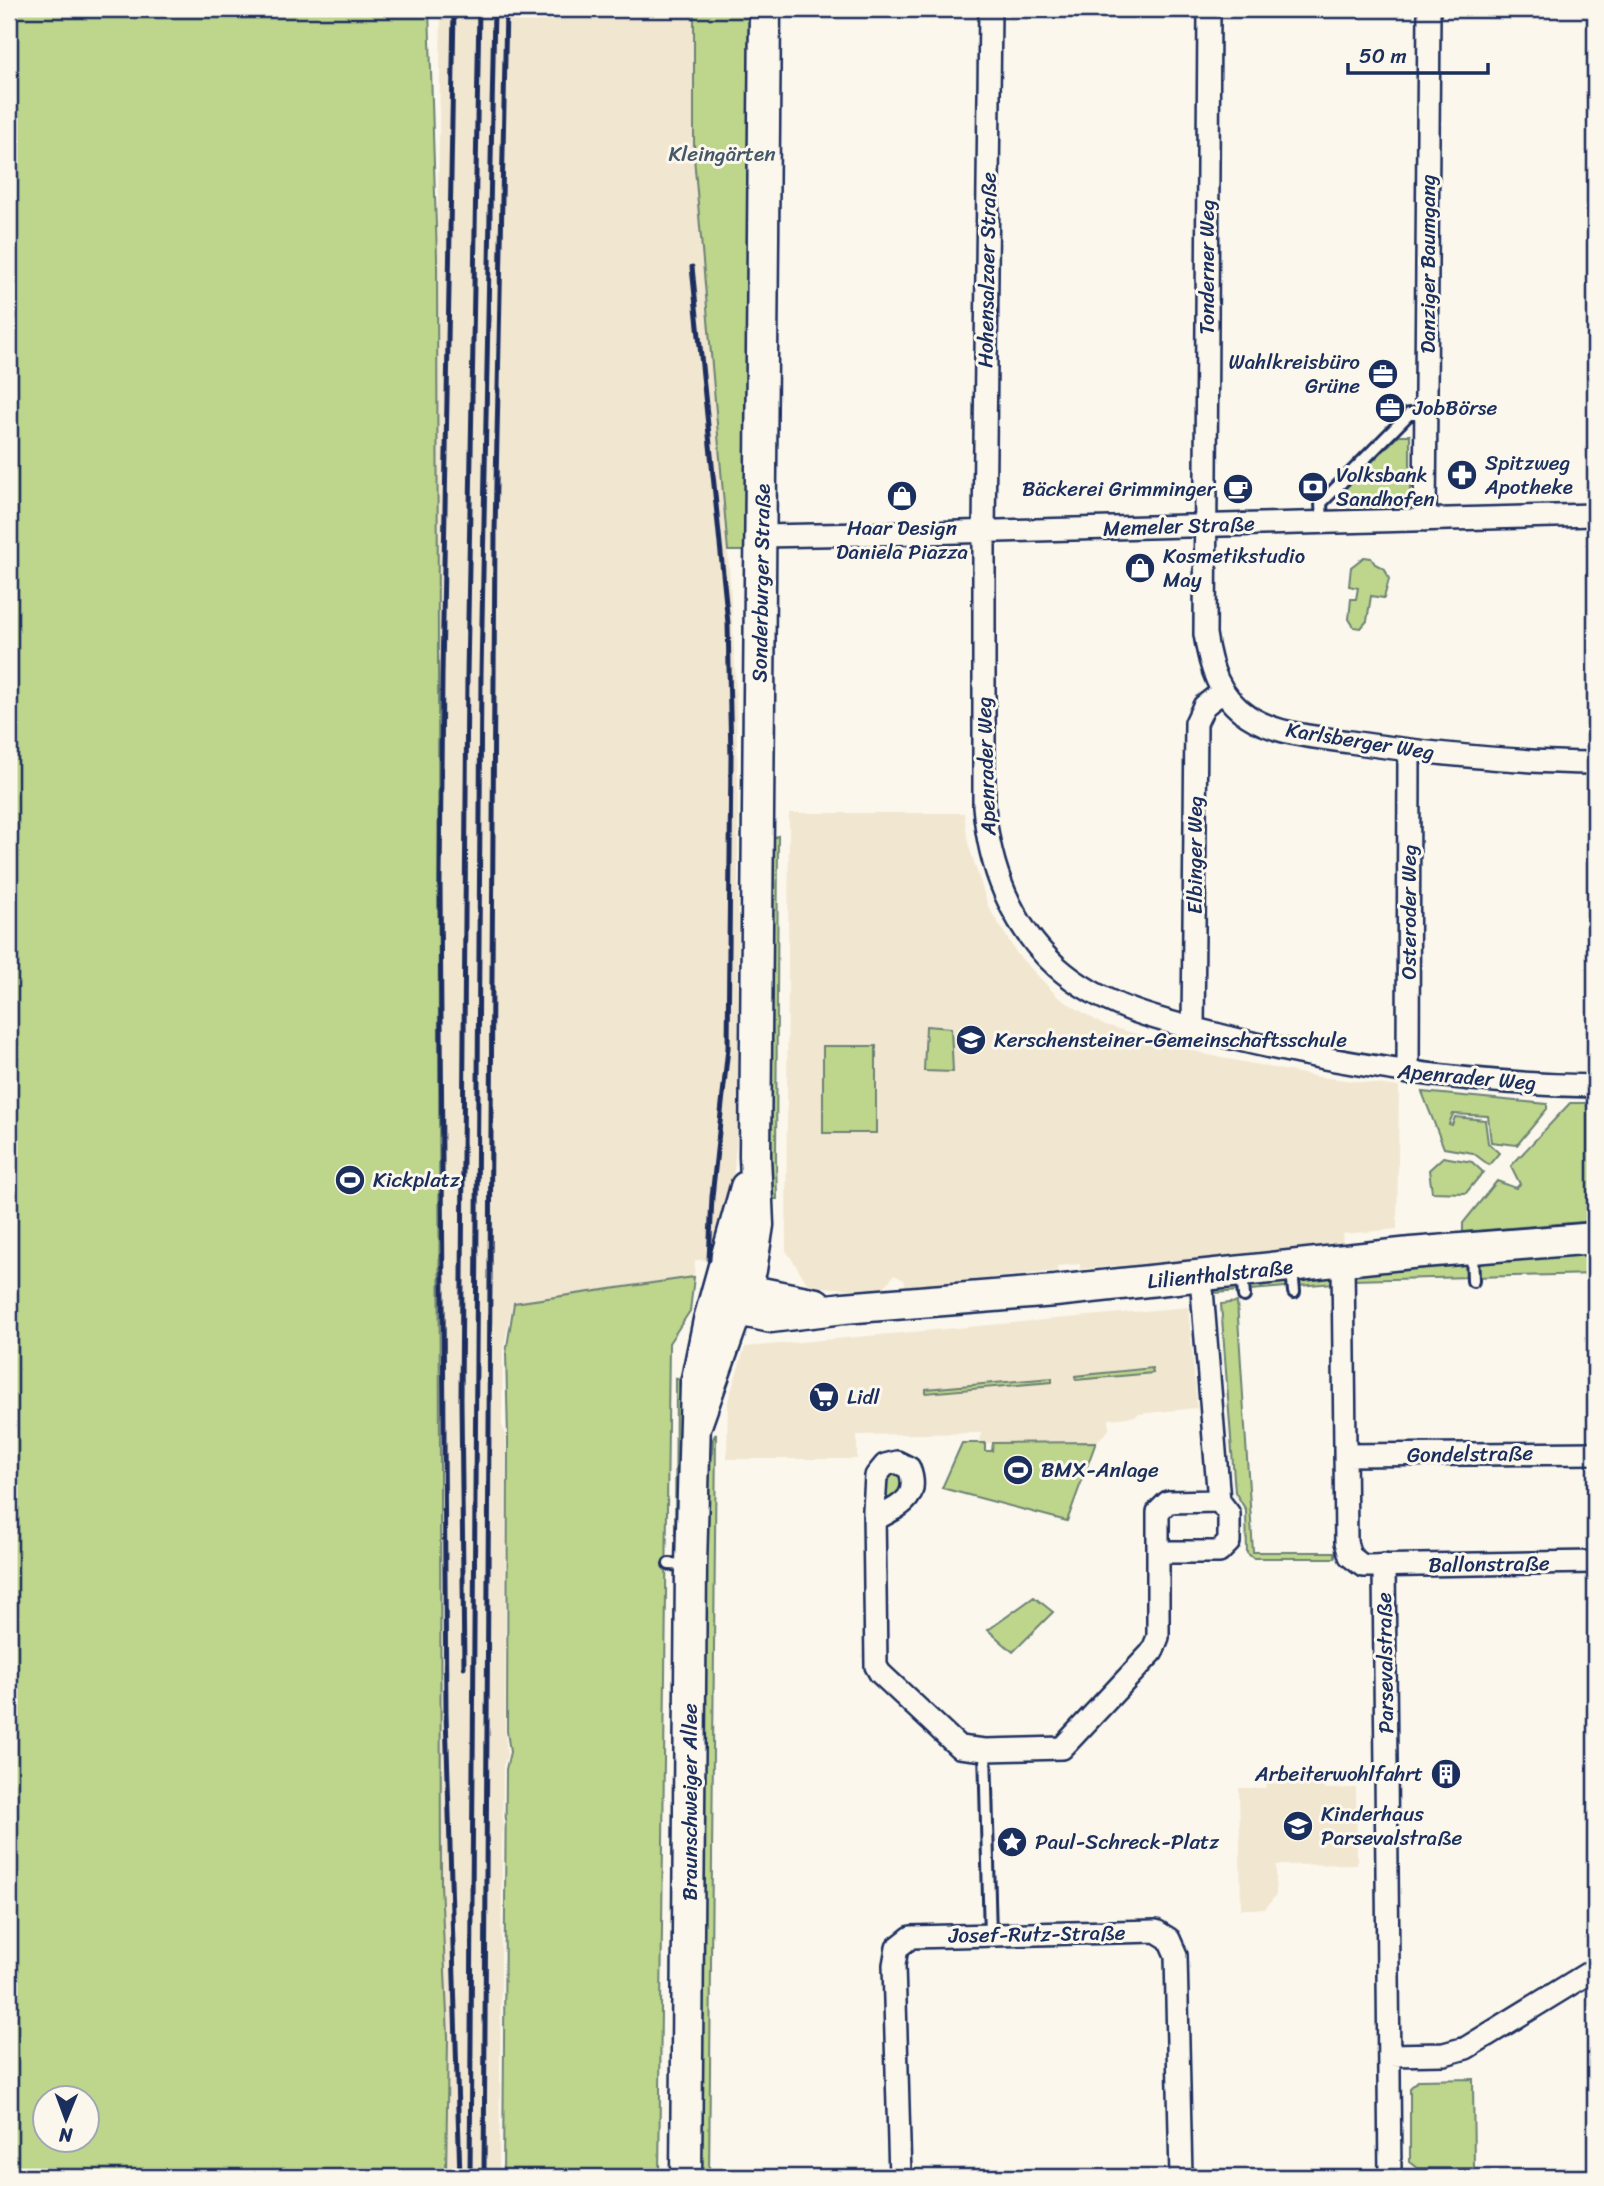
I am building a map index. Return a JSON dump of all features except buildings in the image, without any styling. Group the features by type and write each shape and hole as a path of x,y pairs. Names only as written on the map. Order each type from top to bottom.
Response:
{"street":[{"name":"Sonderburger Straße","path":"734,1297 751,1270 758,1225 755,1156 765,9"},
{"name":"Hohensalzaer Straße","path":"984,532 990,9"},
{"name":"Tonderner Weg","path":"1204,526 1209,9"},
{"name":"Danziger Baumgang","path":"1425,520 1429,9"},
{"name":"Memeler Straße","path":"762,536 1595,515"},
{"name":"Karlsberger Weg","path":"1204,526 1205,634 1211,669 1222,692 1248,715 1280,730 1409,751 1539,762 1595,763"},
{"name":"Apenrader Weg","path":"984,532 984,806 990,850 1003,890 1023,928 1038,947 1074,980 1094,993 1141,1014 1288,1053 1408,1073 1595,1086"},
{"name":"Elbinger Weg","path":"1193,1029 1196,723 1204,706 1222,692"},
{"name":"Osteroder Weg","path":"1408,1073 1409,751"},
{"name":"Lilienthalstraße","path":"734,1297 844,1308 1201,1277 1243,1284 1293,1279 1343,1260 1595,1238"},
{"name":"Parsevalstraße","path":"1343,1260 1346,1542 1350,1556 1363,1566 1384,1565 1390,2177"},
{"path":"1158,1549 1219,1552 1229,1542 1229,1514 1219,1501 1201,1277"},
{"name":"Braunschweiger Allee","path":"686,2177 680,1564 701,1348 734,1297"},
{"name":"Gondelstraße","path":"1345,1455 1595,1453"},
{"path":"876,1519 876,1666 880,1673 959,1747 985,1750 1062,1748 1152,1652 1158,1637 1158,1512 1168,1502 1219,1501"},
{"name":"Ballonstraße","path":"1384,1565 1595,1562"},
{"name":"Josef-Rutz-Straße","path":"900,2177 894,1965 897,1948 911,1937 1156,1931 1169,1939 1176,1955 1181,2177"},
{"path":"1389,2055 1444,2054 1466,2048 1595,1969"}],"lane":[{"path":"1322,522 1321,503 1409,414 1427,414"},
{"path":"1472,1249 1473,1282"},
{"path":"985,1750 990,1935"}],"shaded area":[{"path":"441,9 694,9 694,157 728,551 735,665 738,781 738,1119 733,1182 717,1260 695,1260 694,1277 512,1304 503,1353 502,1424 506,1438 507,1756 503,1766 499,2177 446,2177 448,2037 441,1883 440,1603 436,1473 435,799 437,257"},
{"name":"Kerschensteiner-Gemeinschaftsschule","path":"789,813 964,813 968,843 988,906 1017,954 1058,997 1102,1024 1208,1055 1314,1076 1399,1087 1397,1229 1343,1234 1342,1243 1196,1259 1080,1269 1080,1264 1057,1266 1057,1271 906,1287 904,1280 894,1275 884,1288 809,1286 786,1250"},
{"path":"1188,1307 1197,1408 1109,1419 1109,1430 1097,1441 979,1443 981,1433 857,1435 857,1459 727,1459 728,1401 745,1347"},
{"name":"Kinderhaus Parsevalstraße","path":"1266,1783 1319,1783 1325,1789 1356,1788 1357,1864 1276,1865 1276,1895 1265,1909 1241,1909 1239,1788 1266,1788"}],"green space":[{"path":"9,9 429,9 437,257 441,1883 448,2037 446,2177 9,2177"},
{"name":"Kleingärten","path":"694,9 753,9 749,551 728,551 694,157"},
{"path":"1399,435 1410,435 1410,495 1404,500 1342,502 1342,492"},
{"path":"1364,557 1371,558 1375,564 1385,569 1389,579 1384,598 1371,596 1367,621 1361,628 1354,627 1349,619 1351,599 1356,599 1358,588 1349,586 1351,567"},
{"path":"778,836 777,1199 770,1199 765,1157 769,839"},
{"path":"926,1026 951,1028 953,1072 924,1071"},
{"path":"823,1046 876,1046 876,1133 823,1133"},
{"path":"1422,1092 1547,1104 1547,1109 1517,1145 1491,1142 1488,1116 1453,1114 1449,1124 1452,1125 1455,1117 1485,1120 1488,1143 1499,1153 1489,1165 1473,1153 1444,1148"},
{"path":"1570,1103 1595,1103 1595,1221 1463,1232 1463,1223 1497,1181 1516,1188 1520,1184 1511,1166"},
{"path":"1443,1157 1472,1162 1483,1172 1466,1193 1432,1192 1429,1170"},
{"path":"1595,1247 1595,1274 1352,1280 1356,1273"},
{"path":"1331,1276 1335,1283 1214,1293 1221,1283"},
{"path":"694,1277 690,1311 669,1343 659,2177 503,2177 506,1769 510,1752 507,1731 506,1353 514,1303"},
{"path":"1237,1302 1253,1552 1335,1552 1335,1558 1253,1558 1247,1553 1246,1510 1235,1492 1221,1304"},
{"path":"1152,1368 1153,1373 1076,1380 1075,1376"},
{"path":"676,1378 679,1380 683,1429 683,1535 675,1536"},
{"path":"1052,1378 1052,1382 926,1393 926,1389"},
{"path":"716,1433 709,2177 698,2177 702,1467 712,1460"},
{"name":"BMX-Anlage","path":"1096,1442 1067,1521 942,1488 962,1443 985,1443 985,1451 992,1451 993,1443"},
{"path":"891,1472 900,1472 905,1489 883,1511 884,1478"},
{"path":"1034,1597 1053,1612 1013,1652 988,1630"},
{"path":"1473,2079 1474,2168 1418,2168 1410,2162 1410,2088 1419,2080"}],"railway":[{"path":"454,9 440,881 446,1714 460,2177"},
{"path":"464,1667 461,1400 467,675 479,9"},
{"path":"470,2177 481,675 494,9"},
{"path":"484,2177 495,531 506,9"},
{"path":"692,267 728,623 731,757 728,1048 712,1197 709,1260"}],"place":[{"name":"Wahlkreisbüro Grüne","path":"1383,374"},
{"name":"JobBörse","path":"1390,408"},
{"name":"Spitzweg Apotheke","path":"1462,475"},
{"name":"Volksbank Sandhofen","path":"1313,487"},
{"name":"Bäckerei Grimminger","path":"1238,489"},
{"name":"Haar Design Daniela Piazza","path":"902,496"},
{"name":"Kosmetikstudio May","path":"1140,568"},
{"name":"Kerschensteiner-Gemeinschaftsschule","path":"971,1040"},
{"name":"Kickplatz","path":"350,1180"},
{"name":"Lidl","path":"824,1397"},
{"name":"BMX-Anlage","path":"1018,1470"},
{"name":"Arbeiterwohlfahrt","path":"1446,1774"},
{"name":"Kinderhaus Parsevalstraße","path":"1298,1826"},
{"name":"Paul-Schreck-Platz","path":"1012,1842"}]}
